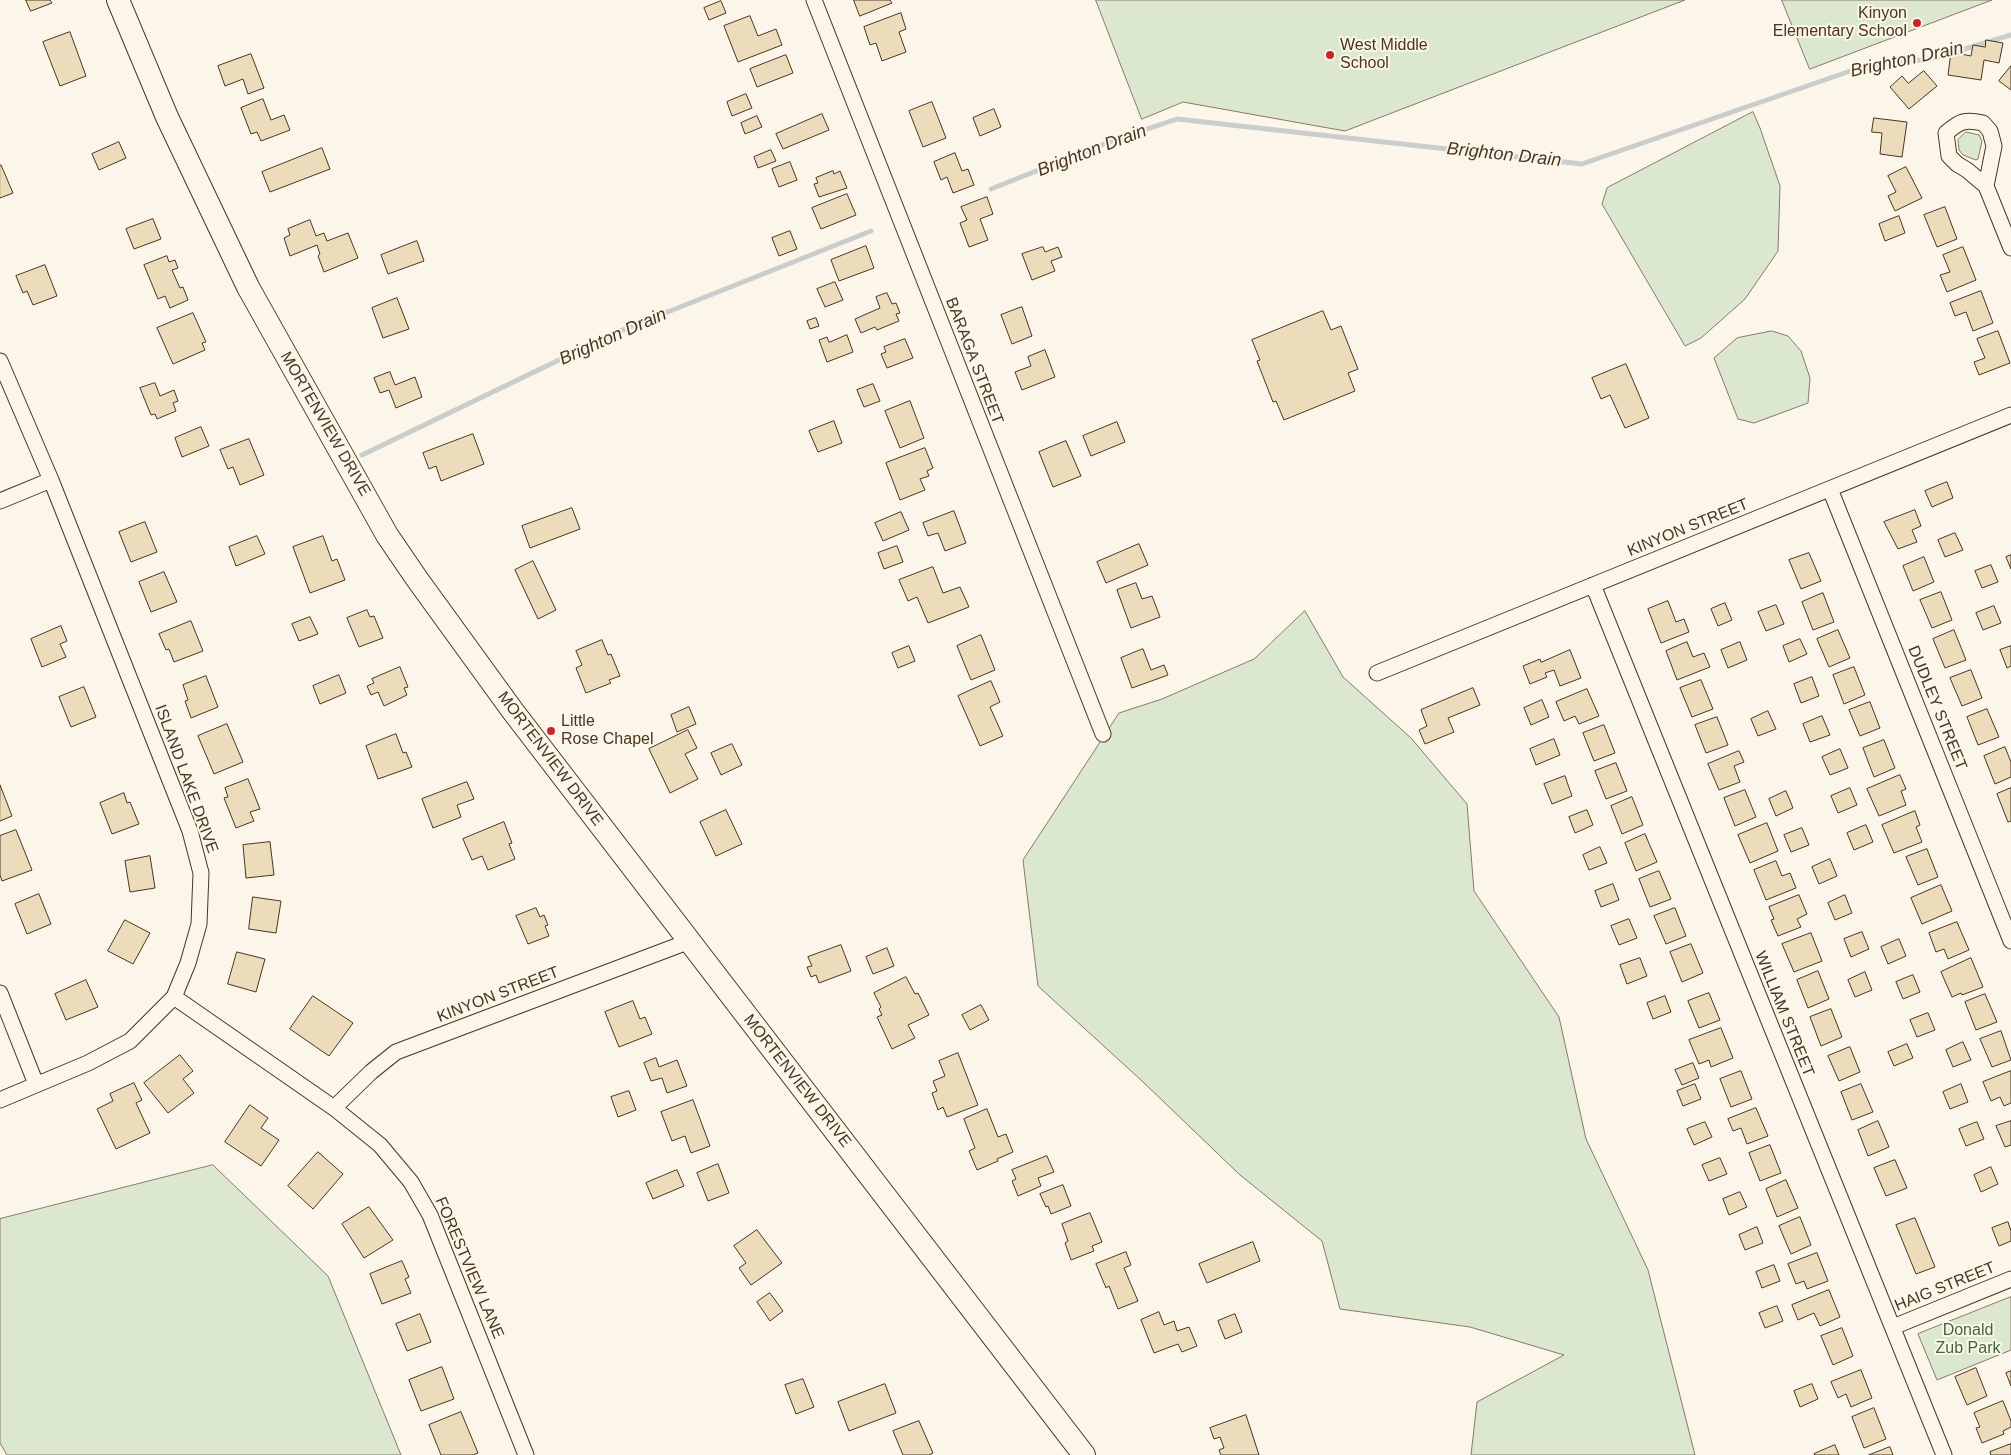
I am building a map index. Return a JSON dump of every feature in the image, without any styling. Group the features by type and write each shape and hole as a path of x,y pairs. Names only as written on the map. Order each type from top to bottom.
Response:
{"street":[{"name":"MORTENVIEW DRIVE","path":"118,0 168,117 248,287 387,535 417,580 512,710 1084,1455"},
{"name":"BARAGA STREET","path":"814,0 1103,734"},
{"path":"1986,186 2011,248"},
{"name":"ISLAND LAKE DRIVE","path":"0,361 50,480 190,831 198,860 201,889 200,924 188,963 174,997 130,1041 88,1063 0,1100"},
{"name":"KINYON STREET","path":"1377,673 2011,415"},
{"path":"0,501 50,480"},
{"name":"DUDLEY STREET","path":"1830,489 2011,940"},
{"name":"WILLIAM STREET","path":"1593,585 1944,1455"},
{"name":"KINYON STREET","path":"334,1108 371,1072 396,1052 690,941"},
{"path":"0,993 36,1084"},
{"name":"FORESTVIEW LANE","path":"174,997 334,1108 380,1145 411,1182 430,1215 526,1455"},
{"name":"HAIG STREET","path":"1893,1328 2011,1279"}],"green space":[{"name":"West Middle School","path":"1096,0 1685,0 1345,131 1183,102 1142,119"},
{"path":"1782,0 1992,0 1810,69"},
{"path":"1753,112 1780,186 1778,251 1745,299 1701,338 1685,346 1602,204 1607,188"},
{"path":"1966,132 1979,135 1982,141 1978,159 1976,160 1963,155 1959,150 1958,140"},
{"path":"1772,331 1788,336 1801,351 1810,378 1808,403 1754,423 1738,419 1714,358 1737,338"},
{"path":"1305,611 1343,677 1411,738 1467,804 1474,891 1559,1017 1586,1139 1648,1270 1695,1455 1471,1455 1477,1402 1564,1355 1470,1327 1340,1309 1322,1241 1240,1175 1142,1081 1038,986 1023,860 1119,713 1162,699 1254,659"},
{"path":"213,1165 328,1276 401,1455 7,1455 0,1443 0,1219"},
{"name":"Donald Zub Park","path":"2011,1297 2011,1350 1937,1380 1918,1334"}],"building":[{"path":"26,0 50,0 52,3 31,11"},
{"path":"854,0 890,0 892,3 860,16"},
{"path":"721,1 726,13 709,20 704,8"},
{"path":"901,13 906,29 899,32 906,52 882,61 876,43 870,45 864,27"},
{"path":"750,16 758,36 776,29 782,45 738,62 724,26"},
{"path":"70,32 86,76 60,86 43,42"},
{"path":"1986,40 2003,43 1999,63 1984,60 1981,80 1948,75 1951,52 1971,56 1973,45 1985,47"},
{"path":"251,54 264,88 248,94 243,79 225,86 218,66"},
{"path":"786,55 793,73 757,87 750,69"},
{"path":"2011,66 2011,90 1999,81"},
{"path":"1924,71 1937,86 1909,109 1890,87 1902,76 1908,83"},
{"path":"746,94 752,108 732,116 727,102"},
{"path":"263,99 271,120 284,115 290,130 261,141 257,132 251,134 241,108"},
{"path":"932,102 946,138 923,147 909,111"},
{"path":"994,109 1001,127 980,136 973,118"},
{"path":"822,114 829,130 783,149 776,134"},
{"path":"757,116 762,127 745,134 741,123"},
{"path":"1874,118 1907,122 1902,157 1880,154 1882,133 1872,132"},
{"path":"119,142 126,158 99,170 92,154"},
{"path":"322,148 330,169 270,192 262,172"},
{"path":"771,150 776,161 758,168 754,157"},
{"path":"955,153 962,171 968,169 974,185 953,193 947,177 941,180 934,162"},
{"path":"790,162 797,180 779,187 772,169"},
{"path":"0,165 13,193 0,198"},
{"path":"1906,167 1922,198 1895,211 1888,196 1896,192 1888,176"},
{"path":"833,171 834,174 840,171 847,188 819,197 814,184 818,183 816,178"},
{"path":"847,194 856,215 821,229 812,208"},
{"path":"987,197 993,214 980,219 988,240 969,247 960,223 967,220 961,207"},
{"path":"1945,207 1957,239 1937,247 1924,215"},
{"path":"1899,216 1905,233 1885,241 1879,224"},
{"path":"153,219 161,239 134,249 126,229"},
{"path":"310,220 316,236 324,233 327,241 348,233 358,258 324,272 318,256 320,254 317,245 290,256 284,238 290,235 288,229"},
{"path":"790,231 797,249 779,256 772,238"},
{"path":"417,241 424,261 388,274 381,255"},
{"path":"866,246 874,268 839,281 831,260"},
{"path":"1043,247 1045,252 1058,247 1062,257 1051,261 1055,271 1032,280 1022,254"},
{"path":"1963,247 1976,280 1947,292 1940,275 1950,272 1943,255"},
{"path":"167,256 169,262 175,260 178,268 172,270 180,288 183,287 188,300 170,308 165,296 158,299 144,265"},
{"path":"45,265 57,296 33,305 27,291 23,293 16,276"},
{"path":"835,282 843,300 825,307 817,289"},
{"path":"1981,291 1993,323 1973,331 1966,312 1955,316 1950,303"},
{"path":"887,293 892,304 896,303 900,313 896,314 899,321 877,330 875,327 861,333 855,319 880,308 876,297"},
{"path":"397,298 409,329 383,338 372,308"},
{"path":"1022,307 1032,336 1012,344 1001,315"},
{"path":"1323,311 1331,330 1341,326 1358,369 1348,373 1355,391 1284,420 1276,401 1273,402 1257,361 1260,360 1252,340"},
{"path":"193,313 206,342 202,343 205,350 173,364 157,328"},
{"path":"816,318 819,326 810,329 807,321"},
{"path":"1998,331 2010,363 1979,375 1974,362 1985,358 1977,339"},
{"path":"847,335 853,352 827,362 819,340 827,337 829,342"},
{"path":"905,339 913,358 887,368 881,354 886,352 884,347"},
{"path":"1045,350 1055,377 1022,390 1015,372 1031,366 1028,357"},
{"path":"1626,364 1649,418 1625,428 1610,395 1601,399 1592,378"},
{"path":"390,372 395,385 415,377 422,397 396,408 389,390 380,393 374,378"},
{"path":"155,383 160,396 174,390 178,401 173,403 176,411 157,419 155,414 151,415 140,388"},
{"path":"873,384 880,401 864,407 857,390"},
{"path":"910,401 924,438 900,448 885,411"},
{"path":"834,421 842,443 818,452 809,431"},
{"path":"1117,422 1125,442 1091,456 1083,436"},
{"path":"201,427 209,446 182,457 175,438"},
{"path":"473,434 484,464 441,481 436,466 429,469 423,453"},
{"path":"249,439 264,475 240,485 233,467 228,469 220,450"},
{"path":"1066,441 1081,476 1053,487 1039,452"},
{"path":"925,448 933,468 927,471 929,476 920,479 925,490 900,500 886,463"},
{"path":"1947,482 1953,498 1932,507 1925,491"},
{"path":"572,508 580,529 530,548 522,526"},
{"path":"1915,510 1921,526 1912,530 1917,542 1898,549 1884,522"},
{"path":"954,511 966,543 945,551 938,533 928,536 923,523"},
{"path":"901,512 909,530 883,541 875,523"},
{"path":"145,522 157,552 131,562 119,532"},
{"path":"1955,533 1963,550 1945,557 1938,540"},
{"path":"257,536 265,554 236,566 229,547"},
{"path":"323,536 332,561 337,559 345,580 310,593 293,547"},
{"path":"1139,544 1148,565 1106,583 1097,562"},
{"path":"897,546 903,562 884,569 878,553"},
{"path":"1809,553 1821,581 1801,589 1789,560"},
{"path":"2011,555 2011,569 2006,557"},
{"path":"1924,557 1934,582 1913,591 1903,566"},
{"path":"533,561 556,610 538,619 515,570"},
{"path":"1991,565 1998,582 1982,588 1975,571"},
{"path":"933,567 943,593 960,587 969,607 928,623 917,597 908,601 899,580"},
{"path":"164,572 177,602 151,612 139,582"},
{"path":"1136,583 1142,599 1152,596 1160,617 1131,628 1117,590"},
{"path":"1941,592 1952,620 1932,628 1920,600"},
{"path":"1823,593 1834,622 1813,630 1802,602"},
{"path":"1668,601 1676,622 1684,619 1689,632 1661,643 1648,609"},
{"path":"1725,603 1732,620 1718,626 1711,609"},
{"path":"1776,605 1784,624 1766,631 1758,612"},
{"path":"1994,606 2001,623 1983,630 1976,613"},
{"path":"367,610 370,617 374,616 383,638 359,647 347,618"},
{"path":"310,617 318,634 299,641 292,624"},
{"path":"191,621 203,651 174,662 169,649 166,650 159,634"},
{"path":"61,626 67,641 60,644 66,657 42,667 31,639"},
{"path":"1838,630 1850,658 1829,667 1817,639"},
{"path":"1954,630 1966,660 1945,668 1933,639"},
{"path":"981,635 995,670 971,680 957,646"},
{"path":"1800,639 1807,654 1789,662 1783,646"},
{"path":"602,640 608,655 611,654 620,676 609,680 611,683 586,693 576,668 582,665 576,651"},
{"path":"1687,642 1693,657 1704,653 1710,667 1677,680 1666,651"},
{"path":"1740,642 1747,660 1728,668 1721,650"},
{"path":"909,646 915,661 898,668 892,653"},
{"path":"2011,646 2011,666 2007,668 2000,650"},
{"path":"1143,649 1151,670 1164,665 1168,675 1132,688 1121,658"},
{"path":"1570,650 1581,678 1560,686 1554,670 1545,673 1547,677 1530,684 1523,666 1540,659 1541,662"},
{"path":"400,667 408,687 404,688 407,695 384,706 378,692 371,695 367,686 374,683 372,679"},
{"path":"1854,667 1865,695 1844,704 1833,675"},
{"path":"1971,670 1982,698 1962,706 1950,678"},
{"path":"339,675 346,693 320,704 313,686"},
{"path":"206,676 218,707 191,718 185,701 188,700 183,685"},
{"path":"1812,677 1819,696 1801,703 1794,684"},
{"path":"1701,680 1713,709 1692,717 1680,688"},
{"path":"991,681 1000,702 990,707 1003,736 980,746 958,696"},
{"path":"84,687 96,717 71,727 59,697"},
{"path":"1473,688 1480,705 1448,718 1454,732 1425,744 1419,730 1427,726 1421,710"},
{"path":"1587,689 1599,716 1579,724 1575,716 1564,721 1556,702"},
{"path":"1542,700 1549,717 1531,725 1524,708"},
{"path":"1870,702 1880,728 1860,736 1849,710"},
{"path":"689,707 696,724 677,732 671,715"},
{"path":"1987,709 1999,737 1978,745 1967,717"},
{"path":"1768,711 1776,729 1758,736 1751,719"},
{"path":"1822,716 1830,735 1810,742 1803,724"},
{"path":"1717,717 1728,745 1706,753 1695,725"},
{"path":"227,724 243,762 214,774 198,736"},
{"path":"1604,725 1615,753 1594,761 1583,733"},
{"path":"688,730 697,748 685,754 698,779 670,793 649,749"},
{"path":"396,734 403,753 406,752 412,767 378,779 366,746"},
{"path":"1554,739 1560,755 1536,765 1530,749"},
{"path":"1884,740 1895,768 1874,777 1863,748"},
{"path":"732,744 742,765 721,775 711,753"},
{"path":"2005,747 2011,762 2011,777 1995,784 1984,756"},
{"path":"1840,749 1848,768 1830,775 1822,757"},
{"path":"1739,751 1744,762 1734,766 1740,782 1719,790 1708,764"},
{"path":"1616,763 1627,791 1606,799 1595,771"},
{"path":"1900,775 1906,789 1901,791 1906,805 1879,816 1867,789"},
{"path":"1565,776 1572,796 1552,804 1544,784"},
{"path":"248,779 260,809 250,812 254,821 236,828 224,798 228,797 225,788"},
{"path":"467,782 474,799 457,805 461,817 433,828 422,799"},
{"path":"0,785 12,816 0,821"},
{"path":"1850,788 1857,805 1838,813 1831,796"},
{"path":"2011,788 2011,821 2008,822 1997,794"},
{"path":"1745,790 1756,817 1735,826 1724,798"},
{"path":"1786,791 1793,808 1776,816 1769,799"},
{"path":"124,793 127,803 130,802 139,824 112,834 100,803"},
{"path":"1632,797 1643,825 1622,834 1611,806"},
{"path":"726,810 742,844 716,856 700,822"},
{"path":"1587,810 1593,825 1575,833 1569,817"},
{"path":"1915,811 1920,825 1916,827 1922,842 1894,853 1882,825"},
{"path":"504,822 512,843 509,844 515,859 488,870 482,856 472,860 463,839"},
{"path":"1767,823 1778,851 1750,863 1738,835"},
{"path":"1866,825 1873,842 1854,850 1847,833"},
{"path":"1802,828 1809,845 1791,852 1784,835"},
{"path":"16,830 32,870 2,881 0,875 0,836"},
{"path":"1645,834 1657,862 1636,871 1625,843"},
{"path":"270,842 274,875 246,878 243,845"},
{"path":"1600,847 1607,863 1589,870 1583,855"},
{"path":"1927,849 1938,877 1918,885 1906,857"},
{"path":"150,856 155,888 130,892 125,861"},
{"path":"1830,859 1837,876 1819,884 1812,867"},
{"path":"1776,861 1782,876 1790,873 1796,888 1766,900 1754,870"},
{"path":"1659,871 1671,899 1650,907 1639,879"},
{"path":"1613,884 1619,900 1601,907 1595,891"},
{"path":"1941,885 1952,911 1922,924 1911,898"},
{"path":"39,894 51,924 27,934 15,904"},
{"path":"1799,895 1807,914 1797,919 1801,927 1778,936 1771,920 1774,919 1769,907"},
{"path":"1845,895 1852,913 1835,920 1828,903"},
{"path":"253,897 281,901 276,933 249,929"},
{"path":"536,908 540,917 544,915 548,925 545,926 549,936 528,944 516,916"},
{"path":"1675,908 1686,936 1666,944 1654,916"},
{"path":"1629,919 1637,938 1619,945 1611,926"},
{"path":"125,920 150,933 133,964 108,951"},
{"path":"1957,922 1969,950 1948,959 1944,949 1936,952 1929,933"},
{"path":"1862,932 1869,949 1851,957 1844,939"},
{"path":"1811,933 1822,961 1794,972 1782,944"},
{"path":"1899,939 1906,956 1888,964 1881,947"},
{"path":"1691,944 1703,973 1682,982 1670,952"},
{"path":"841,945 851,971 819,983 816,975 811,977 807,967 812,966 808,957"},
{"path":"887,948 894,966 873,974 866,957"},
{"path":"237,952 265,959 256,992 228,984"},
{"path":"1640,958 1647,976 1627,984 1620,965"},
{"path":"1971,958 1983,987 1952,997 1941,972"},
{"path":"1818,971 1829,999 1808,1008 1797,980"},
{"path":"1865,972 1872,990 1855,997 1848,980"},
{"path":"1913,975 1920,992 1903,999 1896,982"},
{"path":"906,977 915,994 918,993 929,1015 908,1025 915,1038 892,1049 877,1017 882,1015 879,1009 881,1007 874,993"},
{"path":"86,980 98,1007 66,1020 55,994"},
{"path":"1709,993 1720,1020 1699,1028 1688,1001"},
{"path":"1985,994 1997,1022 1976,1030 1965,1002"},
{"path":"313,996 353,1023 329,1056 290,1029"},
{"path":"1665,996 1671,1012 1653,1019 1647,1003"},
{"path":"633,1001 640,1019 645,1017 652,1034 619,1047 605,1012"},
{"path":"981,1005 989,1020 970,1030 962,1015"},
{"path":"1831,1009 1842,1037 1821,1046 1810,1017"},
{"path":"1928,1013 1935,1030 1917,1037 1910,1020"},
{"path":"1721,1028 1733,1058 1711,1067 1709,1060 1699,1064 1689,1040"},
{"path":"2001,1031 2011,1060 1992,1067 1980,1039"},
{"path":"1963,1042 1971,1060 1953,1067 1946,1050"},
{"path":"1907,1044 1913,1058 1894,1066 1888,1052"},
{"path":"1850,1047 1860,1072 1839,1081 1828,1056"},
{"path":"958,1053 978,1105 947,1117 943,1107 938,1110 932,1093 937,1091 933,1081 945,1076 939,1061"},
{"path":"180,1055 193,1071 183,1079 194,1093 168,1113 144,1083"},
{"path":"656,1058 659,1067 677,1060 687,1086 667,1093 662,1078 651,1081 644,1063"},
{"path":"1693,1063 1699,1078 1682,1085 1675,1070"},
{"path":"1741,1071 1752,1099 1731,1107 1720,1079"},
{"path":"2011,1071 2011,1103 2004,1106 2000,1097 1991,1101 1983,1082"},
{"path":"134,1083 142,1100 136,1103 150,1133 116,1149 97,1109 113,1101 110,1094"},
{"path":"1695,1084 1701,1099 1683,1106 1677,1091"},
{"path":"1861,1084 1873,1112 1852,1120 1841,1092"},
{"path":"1961,1084 1968,1102 1950,1109 1943,1092"},
{"path":"629,1091 636,1110 618,1117 611,1097"},
{"path":"693,1100 710,1146 691,1153 685,1136 672,1141 661,1112"},
{"path":"250,1105 268,1118 261,1128 279,1140 261,1166 225,1142"},
{"path":"1756,1108 1768,1136 1747,1144 1741,1128 1733,1131 1728,1119"},
{"path":"987,1109 998,1137 1006,1134 1013,1152 977,1170 969,1151 975,1148 964,1119"},
{"path":"1878,1121 1889,1147 1868,1156 1858,1130"},
{"path":"2011,1121 2011,1145 2005,1147 1996,1126"},
{"path":"1705,1122 1712,1137 1694,1145 1687,1129"},
{"path":"1977,1122 1984,1139 1966,1146 1959,1129"},
{"path":"1770,1145 1781,1173 1760,1181 1749,1153"},
{"path":"318,1152 343,1174 313,1209 288,1186"},
{"path":"1047,1156 1054,1172 1038,1178 1041,1186 1018,1196 1012,1181 1016,1179 1012,1170"},
{"path":"1720,1158 1727,1174 1709,1181 1702,1165"},
{"path":"1895,1160 1907,1188 1886,1196 1874,1168"},
{"path":"718,1164 729,1193 708,1201 697,1173"},
{"path":"1991,1167 1998,1184 1981,1192 1974,1175"},
{"path":"677,1170 684,1186 653,1199 646,1183"},
{"path":"1786,1180 1798,1208 1777,1217 1766,1189"},
{"path":"1063,1185 1071,1206 1051,1214 1040,1194"},
{"path":"1740,1192 1747,1207 1729,1215 1723,1199"},
{"path":"369,1207 393,1240 364,1258 342,1224"},
{"path":"1090,1213 1102,1242 1092,1246 1094,1251 1071,1260 1065,1243 1068,1241 1062,1224"},
{"path":"1800,1217 1811,1245 1791,1254 1779,1226"},
{"path":"1915,1218 1935,1267 1916,1274 1896,1225"},
{"path":"2008,1222 2011,1231 2011,1241 1999,1246 1992,1228"},
{"path":"1757,1227 1763,1243 1745,1250 1739,1235"},
{"path":"757,1230 782,1263 751,1285 739,1268 746,1263 734,1246"},
{"path":"1253,1242 1260,1261 1207,1283 1199,1264"},
{"path":"1126,1252 1131,1265 1124,1268 1138,1301 1118,1309 1109,1286 1106,1288 1096,1264"},
{"path":"1817,1253 1828,1281 1807,1289 1804,1281 1796,1284 1788,1264"},
{"path":"402,1261 409,1277 405,1279 411,1293 382,1304 370,1274"},
{"path":"1774,1265 1780,1281 1762,1288 1756,1272"},
{"path":"1829,1290 1840,1317 1820,1326 1814,1313 1798,1320 1792,1305"},
{"path":"770,1293 783,1311 770,1321 757,1302"},
{"path":"1777,1306 1783,1321 1765,1328 1759,1313"},
{"path":"1159,1312 1164,1325 1174,1321 1177,1331 1189,1327 1197,1346 1182,1352 1178,1344 1154,1353 1141,1320"},
{"path":"420,1314 431,1342 407,1351 396,1324"},
{"path":"1235,1314 1242,1332 1225,1339 1218,1321"},
{"path":"1842,1328 1853,1356 1833,1365 1821,1336"},
{"path":"442,1367 454,1399 421,1411 409,1380"},
{"path":"1976,1368 1987,1396 1967,1405 1955,1377"},
{"path":"1861,1370 1872,1398 1851,1407 1846,1394 1838,1398 1831,1382"},
{"path":"2011,1371 2011,1386 2006,1373"},
{"path":"803,1379 814,1407 796,1414 785,1385"},
{"path":"885,1384 896,1413 849,1431 838,1402"},
{"path":"1812,1384 1818,1399 1800,1407 1794,1391"},
{"path":"2003,1401 2011,1421 2011,1427 2003,1431 2004,1434 1982,1443 1976,1428 1980,1427 1974,1413"},
{"path":"1874,1408 1886,1439 1864,1448 1852,1417"},
{"path":"461,1412 478,1453 473,1455 441,1455 429,1425"},
{"path":"1246,1415 1259,1455 1221,1455 1219,1450 1224,1448 1220,1437 1214,1439 1210,1428"},
{"path":"919,1421 933,1453 929,1455 903,1455 893,1431"},
{"path":"2011,1444 2011,1455 1991,1455 1990,1452"},
{"path":"1835,1445 1839,1455 1814,1454"},
{"path":"1890,1447 1893,1455 1869,1455"}],"waterway":[{"name":"Brighton Drain","path":"991,189 1114,140 1177,119 1582,164 1859,68 1935,58 2011,35"},
{"name":"Brighton Drain","path":"362,455 615,333 871,231"}],"place":[{"name":"Kinyon Elementary School","path":"1917,23"},
{"name":"West Middle School","path":"1330,55"},
{"name":"Little Rose Chapel","path":"551,731"}]}
